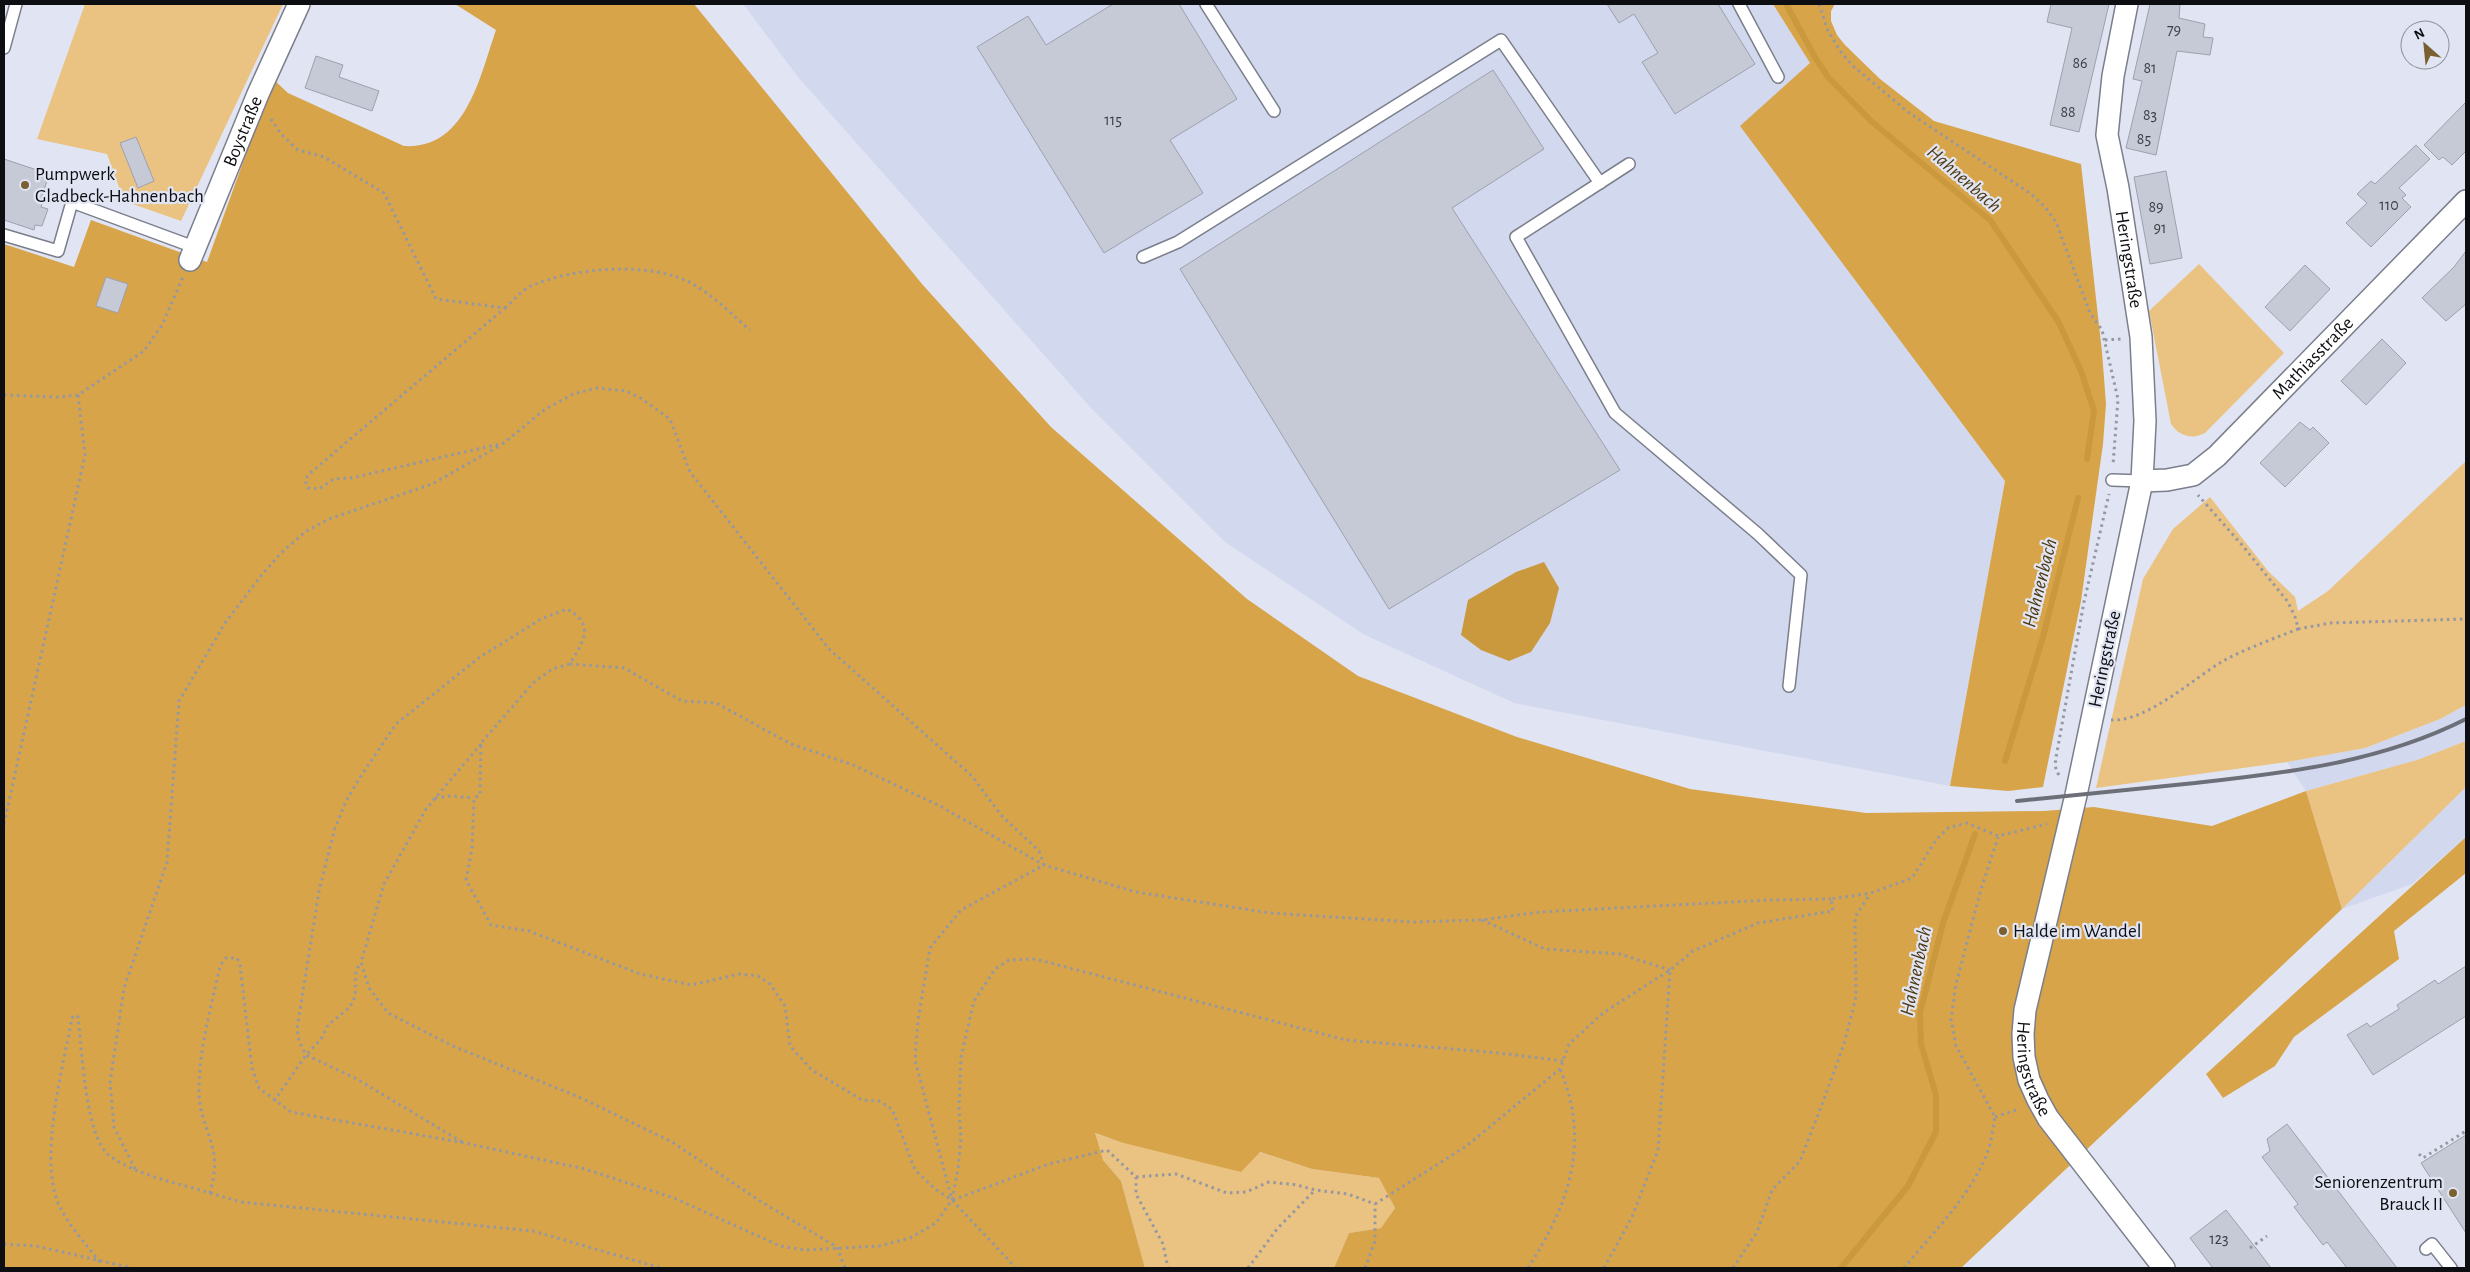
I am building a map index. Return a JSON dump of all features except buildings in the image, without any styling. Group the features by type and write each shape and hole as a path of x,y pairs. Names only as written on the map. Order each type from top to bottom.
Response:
{"street":[{"name":"Boystraße","path":"192,254 258,94 299,4"},
{"name":"Heringstraße","path":"2127,4 2113,76 2107,135 2118,188 2141,337 2145,421 2142,481 2092,718 2025,1010 2023,1034 2024,1057 2029,1080 2048,1118 2164,1268"},
{"name":"Mathiasstraße","path":"2142,481 2167,480 2192,474 2217,456 2466,201"}],"lane":[{"path":"4,48 16,4"},
{"path":"1206,4 1274,111"},
{"path":"1739,4 1778,76"},
{"path":"1143,257 1178,242 1501,40 1600,183"},
{"path":"1629,164 1516,237 1615,413 1758,534 1802,575 1789,686"},
{"path":"4,234 58,251 72,202 192,254"},
{"path":"2112,480 2142,481"},
{"path":"2426,1249 2432,1244 2451,1268"}],"path":[{"path":"1819,4 1828,31 1840,52 1853,66 1908,112 2031,194 2045,207 2056,222 2090,313 2102,330 2113,372 2118,400 2113,468"},
{"path":"258,94 268,115 281,134 298,150 324,157 384,193 436,299 505,308"},
{"path":"4,395 57,397 78,395 144,351 162,325 192,254"},
{"path":"504,443 351,478 334,480 319,489 312,490 306,484 309,474 530,286 572,274 619,270 655,271 693,284 750,330"},
{"path":"135,1170 114,1128 110,1083 124,988 167,862 178,701 220,631 260,577 280,554 305,532 329,519 432,484 504,443 544,410 573,394 597,388 626,391 642,399 670,419 690,472 830,649 972,776 1001,815 1039,851 1044,866"},
{"path":"4,824 85,455 78,395"},
{"path":"2184,476 2204,504 2242,545 2288,602 2296,619 2298,629"},
{"path":"2057,781 2059,773 2055,772 2054,765 2084,602 2110,492"},
{"path":"465,1143 356,1079 306,1055 299,1041 297,1028 309,945 332,837 346,801 396,724 480,657 542,619 566,608 576,614 586,631 584,640 570,664"},
{"path":"2092,718 2119,720 2149,709 2186,688 2223,662 2298,629 2330,623 2466,619"},
{"path":"274,1101 306,1055 321,1039 328,1025 350,1007 355,997 356,970 361,962 384,884 411,832 435,798 533,683 552,669 570,664 624,668 682,701 716,703 791,744 853,764 938,805 1044,866 1136,892 1270,913 1413,922 1481,920 1540,912 1770,900 1831,899 1871,894 1912,878 1936,840 1948,828 1967,823 1998,836 2046,826 2048,816"},
{"path":"435,798 450,796 474,798 480,795 481,743"},
{"path":"474,798 472,848 466,880 491,925 530,931 640,974 691,985 739,974 758,976 770,984 784,1006 790,1046 812,1070 862,1100 879,1101 892,1109 915,1170 935,1189 952,1200 1016,1268"},
{"path":"1904,1268 1959,1201 1977,1175 1989,1147 1995,1117 1956,1046 1951,1019 1956,984 1981,889 1998,836"},
{"path":"952,1200 915,1060 918,1020 930,948 961,910 1044,866"},
{"path":"1733,1268 1757,1232 1772,1190 1800,1161 1823,1102 1844,1044 1856,997 1855,916 1871,894"},
{"path":"1375,1204 1465,1147 1560,1069 1569,1044 1603,1013 1670,970 1693,951 1758,923 1833,911 1831,899"},
{"path":"1481,920 1545,949 1620,954 1670,970"},
{"path":"210,1193 214,1175 214,1155 203,1122 200,1095 205,1032 220,966 226,958 237,958 240,965 252,1068 259,1088 291,1112 465,1143 585,1169 674,1198 780,1246 805,1250 880,1246 910,1238 936,1223 952,1200 961,1137 959,1078 964,1038 974,1001 984,983 995,969 1010,960 1036,959 1346,1040 1563,1061"},
{"path":"361,962 369,988 388,1014 455,1047 579,1097 672,1142 760,1201 837,1247 845,1268"},
{"path":"1604,1268 1632,1217 1658,1150 1670,970"},
{"path":"100,1262 70,1225 58,1202 52,1185 50,1153 72,1018 76,1014 78,1017 94,1132 100,1146 109,1156 135,1170 241,1202 533,1231 661,1268"},
{"path":"1528,1268 1550,1233 1564,1198 1574,1165 1575,1118 1570,1092 1560,1069"},
{"path":"1995,1117 2016,1110"},
{"path":"2418,1154 2423,1158 2466,1130"},
{"path":"952,1200 1041,1166 1107,1150 1136,1177 1136,1194 1163,1244 1168,1268"},
{"path":"1136,1177 1176,1174 1227,1193 1246,1192 1269,1182 1297,1185 1315,1190 1348,1194 1375,1204"},
{"path":"1248,1268 1277,1229 1315,1190"},
{"path":"1366,1268 1374,1241 1375,1204"},
{"path":"2250,1248 2267,1236"},
{"path":"4,1244 36,1246 132,1268"}],"shaded area":[{"path":"85,4 283,4 181,221 124,201 107,154 37,139"},
{"path":"455,4 694,4 922,284 1051,427 1247,599 1358,676 1517,737 1690,789 1866,813 2044,811 2094,807 2212,826 2306,791 2342,909 1961,1268 1334,1268 1349,1233 1381,1228 1395,1208 1379,1178 1312,1169 1260,1152 1241,1172 1120,1142 1095,1133 1103,1160 1121,1181 1145,1268 4,1268 4,244 74,267 91,220 207,262 273,79 288,93 404,146 425,144 442,136 456,123 467,107 476,88 496,30"},
{"path":"743,4 1773,4 1810,63 1741,126 2005,481 1950,786 1514,703 1365,635 1225,542 1090,407 798,77"},
{"path":"1773,4 1835,4 1831,11 1831,21 1837,35 1845,45 1880,79 1934,121 2081,164 2106,404 2103,444 2081,601 2043,787 2008,791 1950,786 2005,481 1740,126 1810,63"},
{"path":"2199,264 2284,353 2205,433 2186,436 2171,424 2149,311"},
{"path":"2466,461 2466,705 2440,719 2365,748 2287,762 2096,788 2143,579 2173,529 2210,497 2268,571 2295,597 2298,611 2328,591"},
{"path":"1544,562 1559,588 1550,623 1531,652 1509,661 1481,650 1461,635 1468,600 1516,572"},
{"path":"2466,705 2466,741 2417,760 2306,791 2287,762 2365,748 2440,719"},
{"path":"2466,741 2466,787 2342,909 2306,791 2417,760"},
{"path":"2466,787 2466,837 2412,884 2342,909"},
{"path":"2466,837 2466,873 2394,931 2399,959 2294,1037 2275,1066 2223,1098 2206,1074"},
{"path":"1094,1133 1120,1142 1259,1152 1312,1169 1379,1178 1395,1208 1381,1228 1349,1233 1334,1268 1145,1268 1121,1181 1103,1160"}],"waterway":[{"name":"Hahnenbach","path":"1786,4 1828,77 1871,121 1990,220 2058,321 2081,371 2094,411 2087,459"},
{"name":"Hahnenbach","path":"2005,761 2043,637 2078,498"},
{"name":"Hahnenbach","path":"1841,1268 1908,1186 1936,1132 1936,1095 1921,1044 1920,1013 1943,923 1975,834"}],"railway":[{"path":"2017,801 2299,770 2367,756 2401,746 2434,734 2466,719"}],"place":[{"name":"Pumpwerk Gladbeck-Hahnenbach","path":"25,185"},
{"name":"Halde im Wandel","path":"2003,931"},
{"name":"Seniorenzentrum Brauck II","path":"2453,1193"}]}
